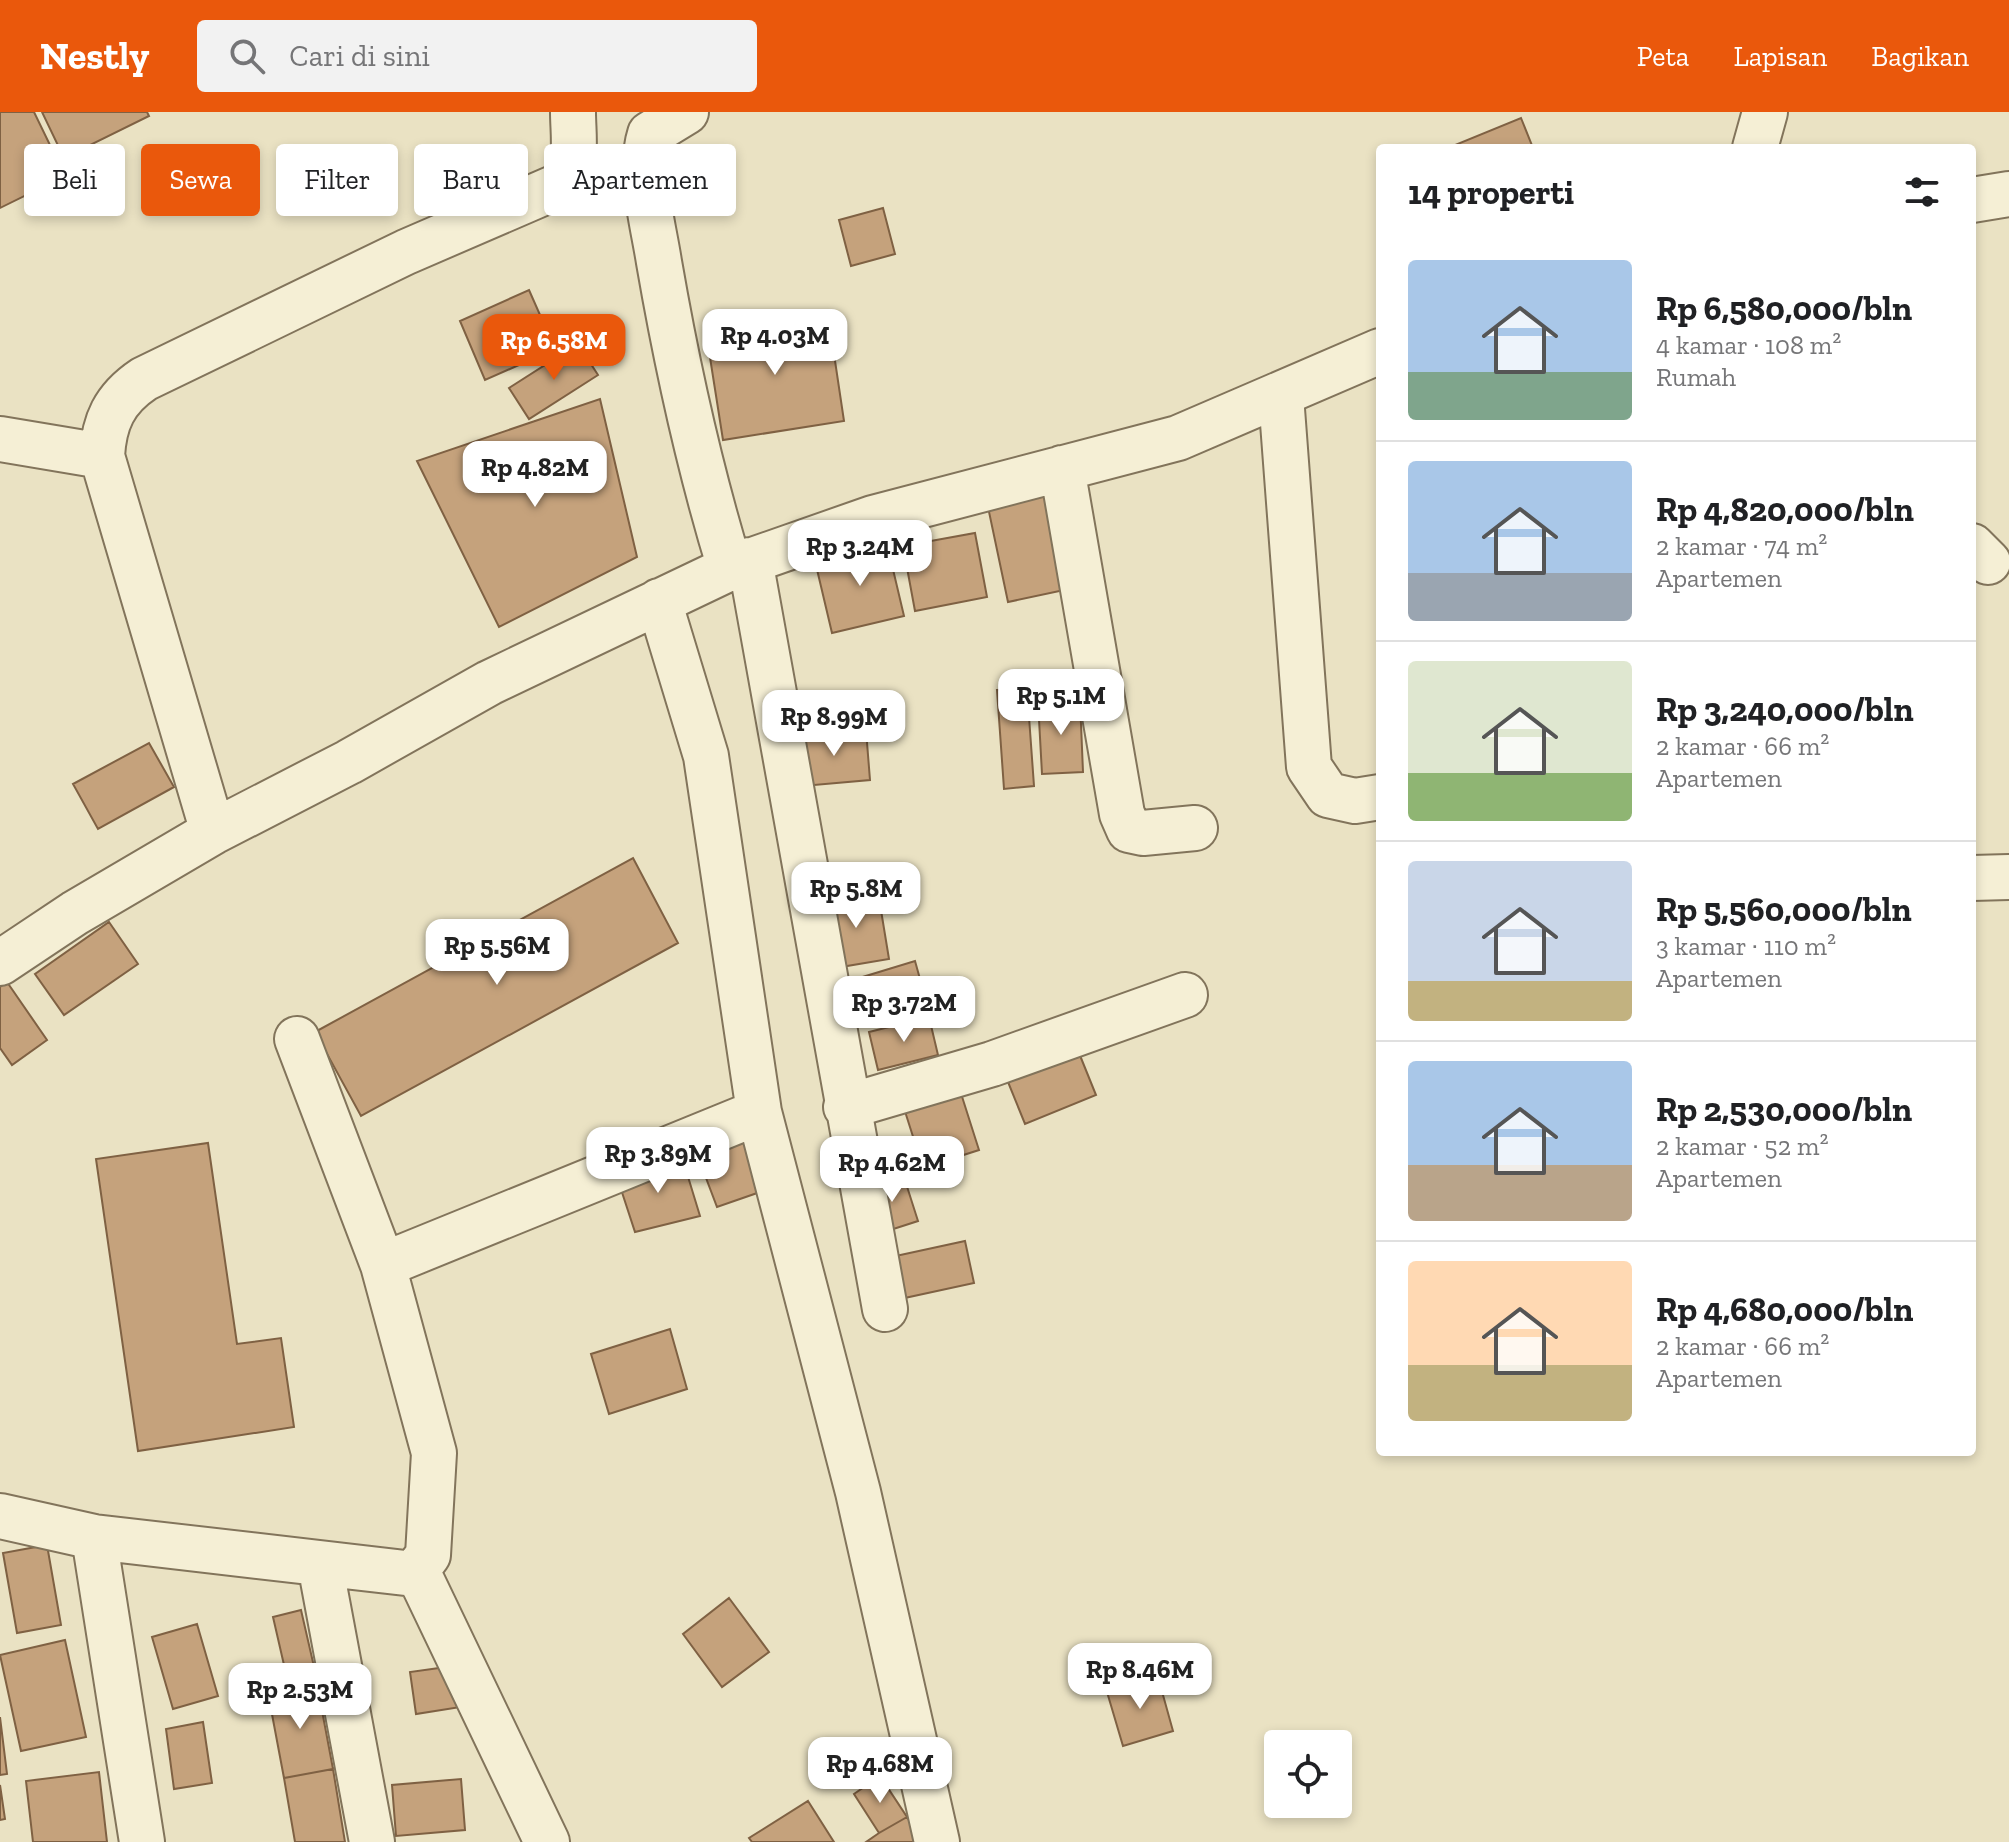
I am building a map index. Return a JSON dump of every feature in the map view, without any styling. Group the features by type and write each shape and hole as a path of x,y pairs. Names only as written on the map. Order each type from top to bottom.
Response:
{"street":[{"path":"213,832 102,456 107,418 129,389 144,379 406,252 561,185 570,175 573,159 573,112"},
{"path":"686,112 650,134 646,148 652,216 700,470 740,564 885,1309"},
{"path":"1756,144 1765,112"},
{"path":"1976,199 2009,194"},
{"path":"0,963 75,913 213,832 349,762 489,683 740,564 873,518 1178,438 1376,353"},
{"path":"1281,396 1309,767 1328,795 1355,801 1376,798"},
{"path":"0,439 102,456"},
{"path":"1062,468 1122,814 1129,830 1143,833 1195,828"},
{"path":"659,601 706,756 759,1112 858,1492 937,1842"},
{"path":"1976,878 2009,877"},
{"path":"846,1107 992,1064 1185,995"},
{"path":"297,1039 383,1265 434,1453 428,1555 414,1574"},
{"path":"383,1265 759,1112"},
{"path":"0,1516 94,1537 414,1574 423,1583 547,1842"},
{"path":"94,1537 142,1842"},
{"path":"320,1564 372,1842"}],"building":[{"path":"0,112 34,112 50,144 24,144 24,196 0,208"},
{"path":"42,112 147,112 149,116 92,144 57,144"},
{"path":"1521,118 1531,144 1457,144"},
{"path":"883,208 895,254 851,266 839,220"},
{"path":"529,290 555,349 485,380 460,321"},
{"path":"828,314 844,421 723,440 706,332"},
{"path":"578,344 598,375 529,419 509,388"},
{"path":"600,399 637,557 499,627 417,461"},
{"path":"1049,493 1069,589 1008,602 988,507"},
{"path":"975,533 987,597 915,611 903,546"},
{"path":"887,544 904,616 832,633 815,561"},
{"path":"1027,689 1034,786 1004,789 997,690"},
{"path":"1080,700 1083,772 1042,774 1038,701"},
{"path":"866,730 870,780 803,786 798,736"},
{"path":"149,743 174,787 98,829 73,784"},
{"path":"633,858 678,943 361,1116 315,1032"},
{"path":"878,892 889,959 835,968 823,901"},
{"path":"109,922 138,964 64,1015 35,974"},
{"path":"915,961 925,997 866,1014 856,979"},
{"path":"7,982 47,1040 12,1065 0,1048 0,987"},
{"path":"929,1017 938,1055 878,1070 869,1032"},
{"path":"1079,1053 1096,1095 1025,1124 1008,1082"},
{"path":"958,1084 979,1150 923,1168 902,1102"},
{"path":"744,1138 760,1192 717,1207 697,1154"},
{"path":"208,1143 237,1344 281,1338 294,1427 138,1451 96,1159"},
{"path":"682,1157 700,1216 635,1232 616,1174"},
{"path":"903,1174 918,1221 881,1233 866,1187"},
{"path":"965,1241 974,1283 900,1299 891,1257"},
{"path":"670,1329 687,1389 609,1414 591,1354"},
{"path":"47,1545 61,1625 17,1633 3,1553"},
{"path":"729,1598 769,1652 722,1687 683,1634"},
{"path":"301,1610 315,1671 287,1678 273,1617"},
{"path":"197,1624 218,1696 173,1709 152,1637"},
{"path":"65,1640 86,1737 21,1751 0,1655"},
{"path":"461,1665 467,1706 416,1714 410,1672"},
{"path":"1158,1677 1173,1731 1123,1746 1107,1692"},
{"path":"317,1684 333,1769 284,1778 268,1693"},
{"path":"0,1717 7,1774 0,1775"},
{"path":"203,1722 212,1783 174,1789 166,1729"},
{"path":"333,1769 345,1842 295,1842 284,1778"},
{"path":"99,1772 107,1842 33,1842 26,1781"},
{"path":"880,1776 907,1817 879,1833 854,1794"},
{"path":"461,1779 465,1830 396,1836 392,1785"},
{"path":"0,1785 5,1819 0,1820"},
{"path":"808,1801 834,1842 752,1842 749,1838"},
{"path":"907,1817 923,1842 866,1842 879,1833"}]}
